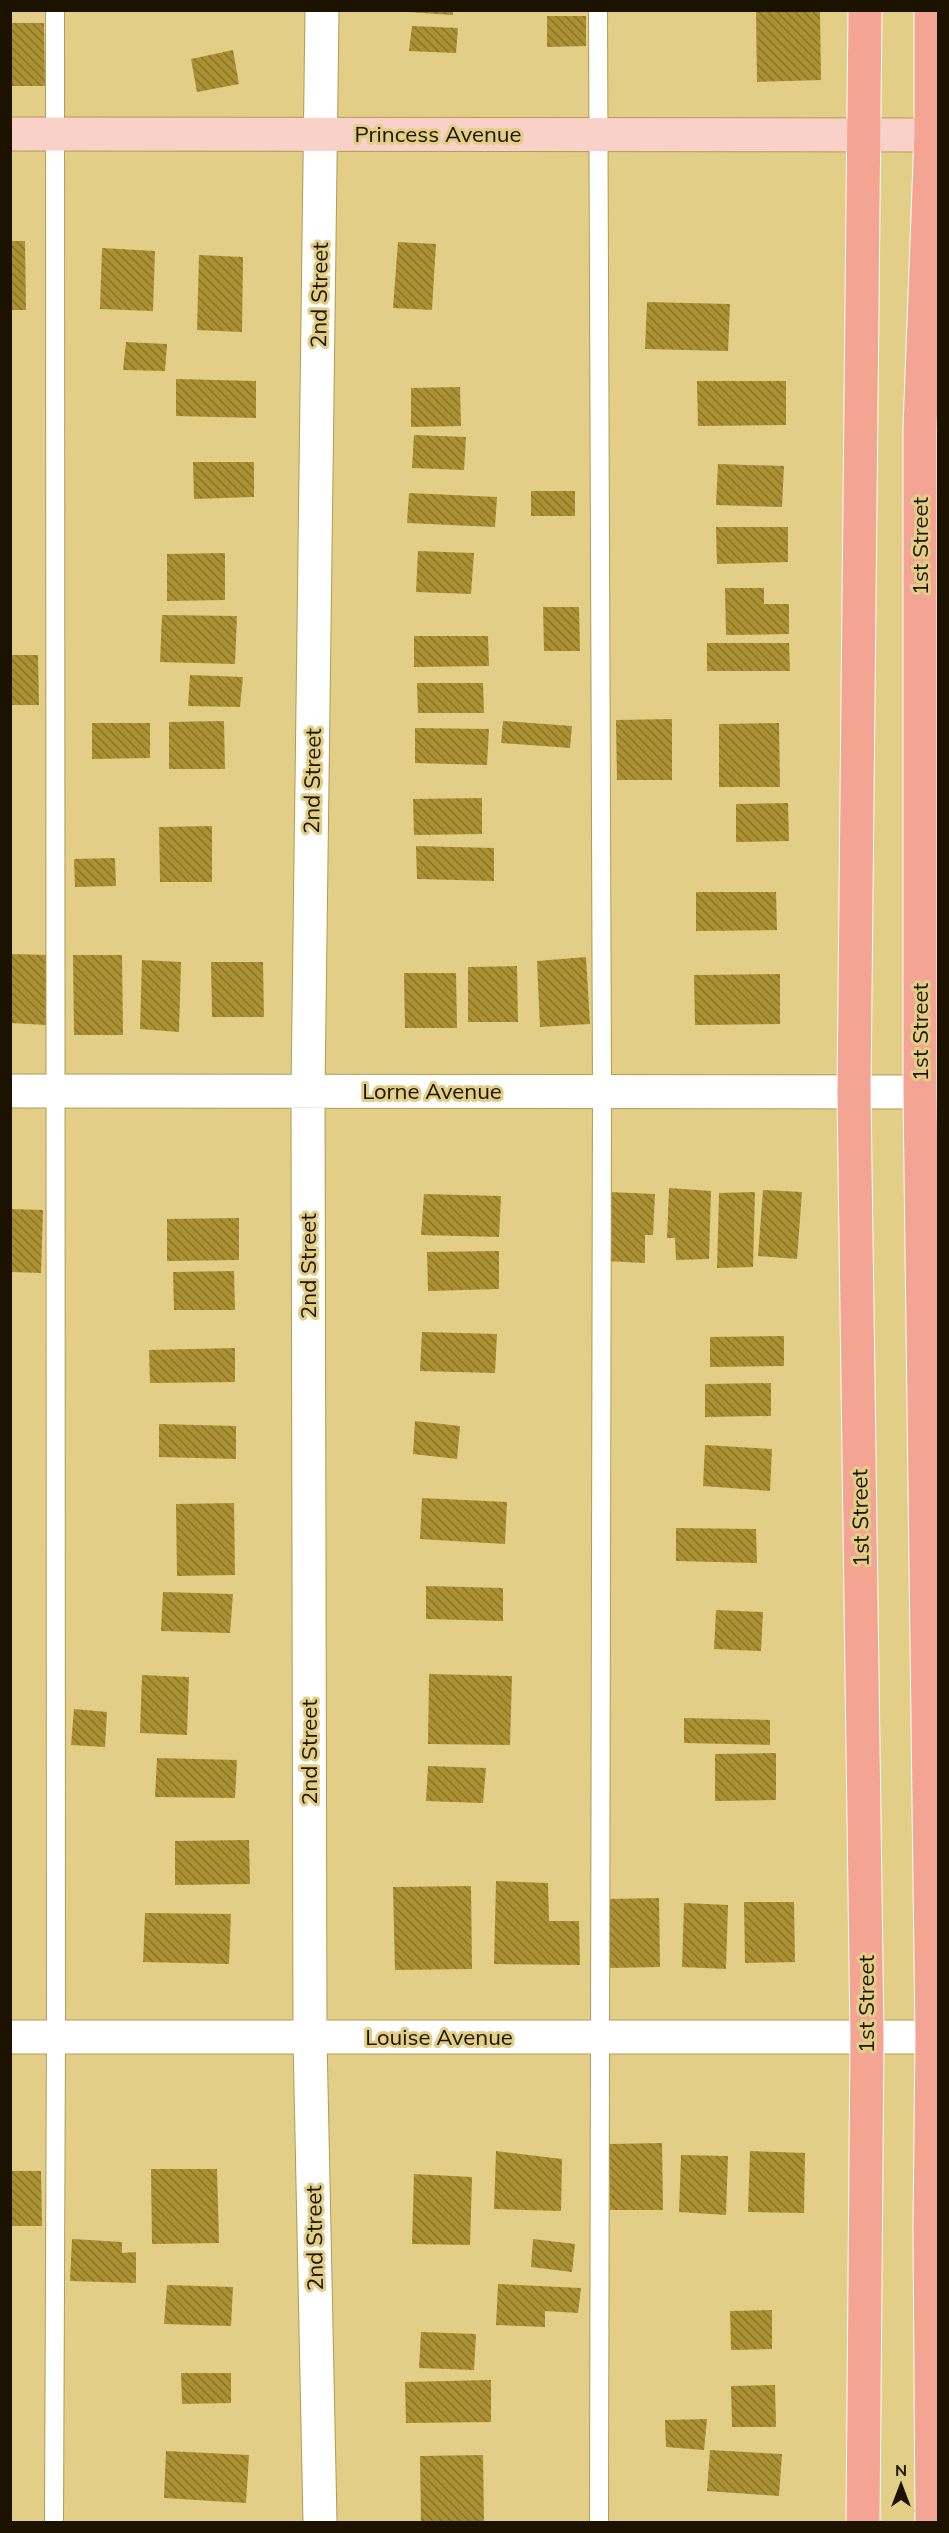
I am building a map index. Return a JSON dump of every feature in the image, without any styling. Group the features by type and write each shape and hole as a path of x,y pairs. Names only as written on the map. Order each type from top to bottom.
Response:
{"main road":[{"name":"1st Street","path":"863,2523 867,2037 854,1092 866,135 865,10"},
{"name":"1st Street","path":"931,10 935,135 929,428 929,1092 935,2037 932,2523"}],"street":[{"name":"2nd Street","path":"320,2523 310,2037 308,1091 322,10"},
{"name":"Princess Avenue","path":"10,134 935,135"},
{"name":"Lorne Avenue","path":"10,1091 929,1092"},
{"name":"Louise Avenue","path":"10,2037 935,2037"}],"lane":[{"path":"54,2523 56,2037 55,10"},
{"path":"598,10 602,1092 599,2523"}],"building":[{"path":"407,10 453,10 453,15 407,12"},
{"path":"756,10 820,10 821,80 757,82"},
{"path":"547,16 586,16 586,46 547,47"},
{"path":"10,23 44,23 45,86 10,86"},
{"path":"412,26 458,28 456,53 409,51"},
{"path":"233,50 239,84 197,92 191,59"},
{"path":"10,241 25,241 26,310 10,310"},
{"path":"398,242 436,244 432,310 393,308"},
{"path":"102,248 155,251 153,311 100,309"},
{"path":"199,255 243,257 242,332 197,330"},
{"path":"647,302 730,304 728,351 645,349"},
{"path":"126,342 167,344 165,371 123,370"},
{"path":"176,379 256,381 256,418 176,416"},
{"path":"697,381 786,381 786,425 698,426"},
{"path":"460,387 461,426 411,427 411,388"},
{"path":"414,435 466,437 464,470 412,468"},
{"path":"193,462 254,462 254,497 194,499"},
{"path":"718,464 784,466 782,507 716,505"},
{"path":"531,491 575,491 575,516 531,516"},
{"path":"409,493 497,497 495,527 407,523"},
{"path":"716,527 788,527 788,562 717,564"},
{"path":"418,551 474,553 471,594 416,592"},
{"path":"225,553 225,600 167,601 167,554"},
{"path":"725,588 764,588 764,604 789,604 789,634 726,635"},
{"path":"543,607 579,607 580,651 544,651"},
{"path":"162,615 237,616 235,664 160,662"},
{"path":"414,636 488,636 489,666 414,667"},
{"path":"707,643 789,643 790,671 707,671"},
{"path":"10,655 38,655 39,705 10,705"},
{"path":"190,675 243,677 240,707 188,706"},
{"path":"417,683 483,683 484,713 418,713"},
{"path":"672,719 672,780 617,780 616,720"},
{"path":"224,721 225,769 169,769 169,722"},
{"path":"503,721 572,726 570,748 501,743"},
{"path":"92,723 150,723 150,758 92,759"},
{"path":"779,723 780,787 719,787 719,724"},
{"path":"415,728 489,729 487,765 415,763"},
{"path":"482,798 482,834 414,835 413,799"},
{"path":"788,803 789,841 736,842 736,804"},
{"path":"212,826 212,882 160,882 159,827"},
{"path":"416,846 494,848 494,881 417,879"},
{"path":"115,858 116,886 75,887 74,859"},
{"path":"696,892 776,892 777,930 696,931"},
{"path":"10,954 50,955 46,1025 10,1023"},
{"path":"73,955 122,955 123,1035 74,1035"},
{"path":"586,957 590,1024 540,1027 537,961"},
{"path":"142,960 181,962 179,1032 140,1029"},
{"path":"211,962 263,962 264,1017 212,1017"},
{"path":"517,966 518,1022 468,1022 468,967"},
{"path":"404,973 456,973 457,1028 405,1028"},
{"path":"780,974 780,1024 695,1025 694,975"},
{"path":"669,1188 711,1191 709,1259 676,1260 675,1238 667,1238"},
{"path":"763,1190 802,1192 797,1259 758,1256"},
{"path":"609,1192 655,1194 653,1235 645,1235 645,1263 607,1261"},
{"path":"755,1192 753,1267 717,1268 719,1193"},
{"path":"424,1194 501,1196 499,1237 421,1235"},
{"path":"10,1209 43,1210 41,1273 10,1272"},
{"path":"239,1218 239,1260 167,1261 167,1219"},
{"path":"499,1251 499,1289 428,1291 427,1252"},
{"path":"234,1271 235,1310 174,1310 173,1272"},
{"path":"422,1332 497,1334 495,1373 420,1371"},
{"path":"784,1336 784,1366 710,1367 710,1337"},
{"path":"235,1348 235,1382 150,1383 149,1350"},
{"path":"771,1383 771,1416 705,1417 705,1384"},
{"path":"415,1421 460,1426 457,1459 413,1454"},
{"path":"159,1424 236,1426 236,1459 159,1457"},
{"path":"705,1445 772,1449 770,1491 703,1486"},
{"path":"422,1498 507,1502 505,1544 420,1539"},
{"path":"234,1503 235,1575 177,1576 176,1504"},
{"path":"676,1528 756,1529 757,1563 676,1561"},
{"path":"426,1586 503,1588 503,1621 426,1619"},
{"path":"163,1592 233,1594 230,1633 161,1631"},
{"path":"716,1610 763,1612 761,1651 714,1649"},
{"path":"429,1674 512,1676 510,1745 428,1744"},
{"path":"142,1675 189,1677 187,1735 140,1733"},
{"path":"74,1709 107,1712 105,1747 71,1745"},
{"path":"684,1718 770,1720 770,1745 684,1743"},
{"path":"776,1753 776,1800 715,1801 715,1754"},
{"path":"157,1758 237,1760 235,1798 155,1797"},
{"path":"428,1766 486,1768 483,1803 426,1801"},
{"path":"249,1840 250,1884 175,1885 175,1841"},
{"path":"496,1881 548,1883 549,1921 579,1921 580,1965 494,1964"},
{"path":"471,1886 472,1969 395,1970 393,1887"},
{"path":"659,1898 660,1967 610,1968 609,1899"},
{"path":"744,1902 794,1902 795,1962 745,1963"},
{"path":"684,1903 728,1905 726,1969 682,1967"},
{"path":"145,1913 231,1914 229,1964 143,1962"},
{"path":"662,2143 663,2210 610,2210 609,2144"},
{"path":"496,2151 562,2159 561,2211 494,2209"},
{"path":"750,2151 805,2153 804,2213 748,2212"},
{"path":"681,2155 728,2156 726,2215 679,2212"},
{"path":"151,2169 217,2169 219,2243 152,2244"},
{"path":"10,2171 41,2171 42,2226 10,2226"},
{"path":"414,2174 472,2177 470,2245 412,2244"},
{"path":"72,2239 122,2242 122,2253 136,2252 136,2283 70,2281"},
{"path":"533,2239 575,2244 572,2272 531,2267"},
{"path":"498,2284 581,2288 578,2313 545,2311 545,2327 496,2325"},
{"path":"167,2285 233,2287 231,2326 164,2324"},
{"path":"772,2310 772,2349 731,2350 730,2311"},
{"path":"421,2332 476,2334 474,2370 419,2368"},
{"path":"181,2373 231,2373 231,2403 182,2404"},
{"path":"491,2380 491,2422 406,2423 405,2382"},
{"path":"775,2385 776,2427 732,2427 731,2386"},
{"path":"707,2419 704,2450 666,2447 665,2420"},
{"path":"710,2450 782,2454 779,2496 707,2491"},
{"path":"166,2451 249,2455 246,2503 164,2498"},
{"path":"483,2455 484,2522 421,2522 420,2456"}]}
